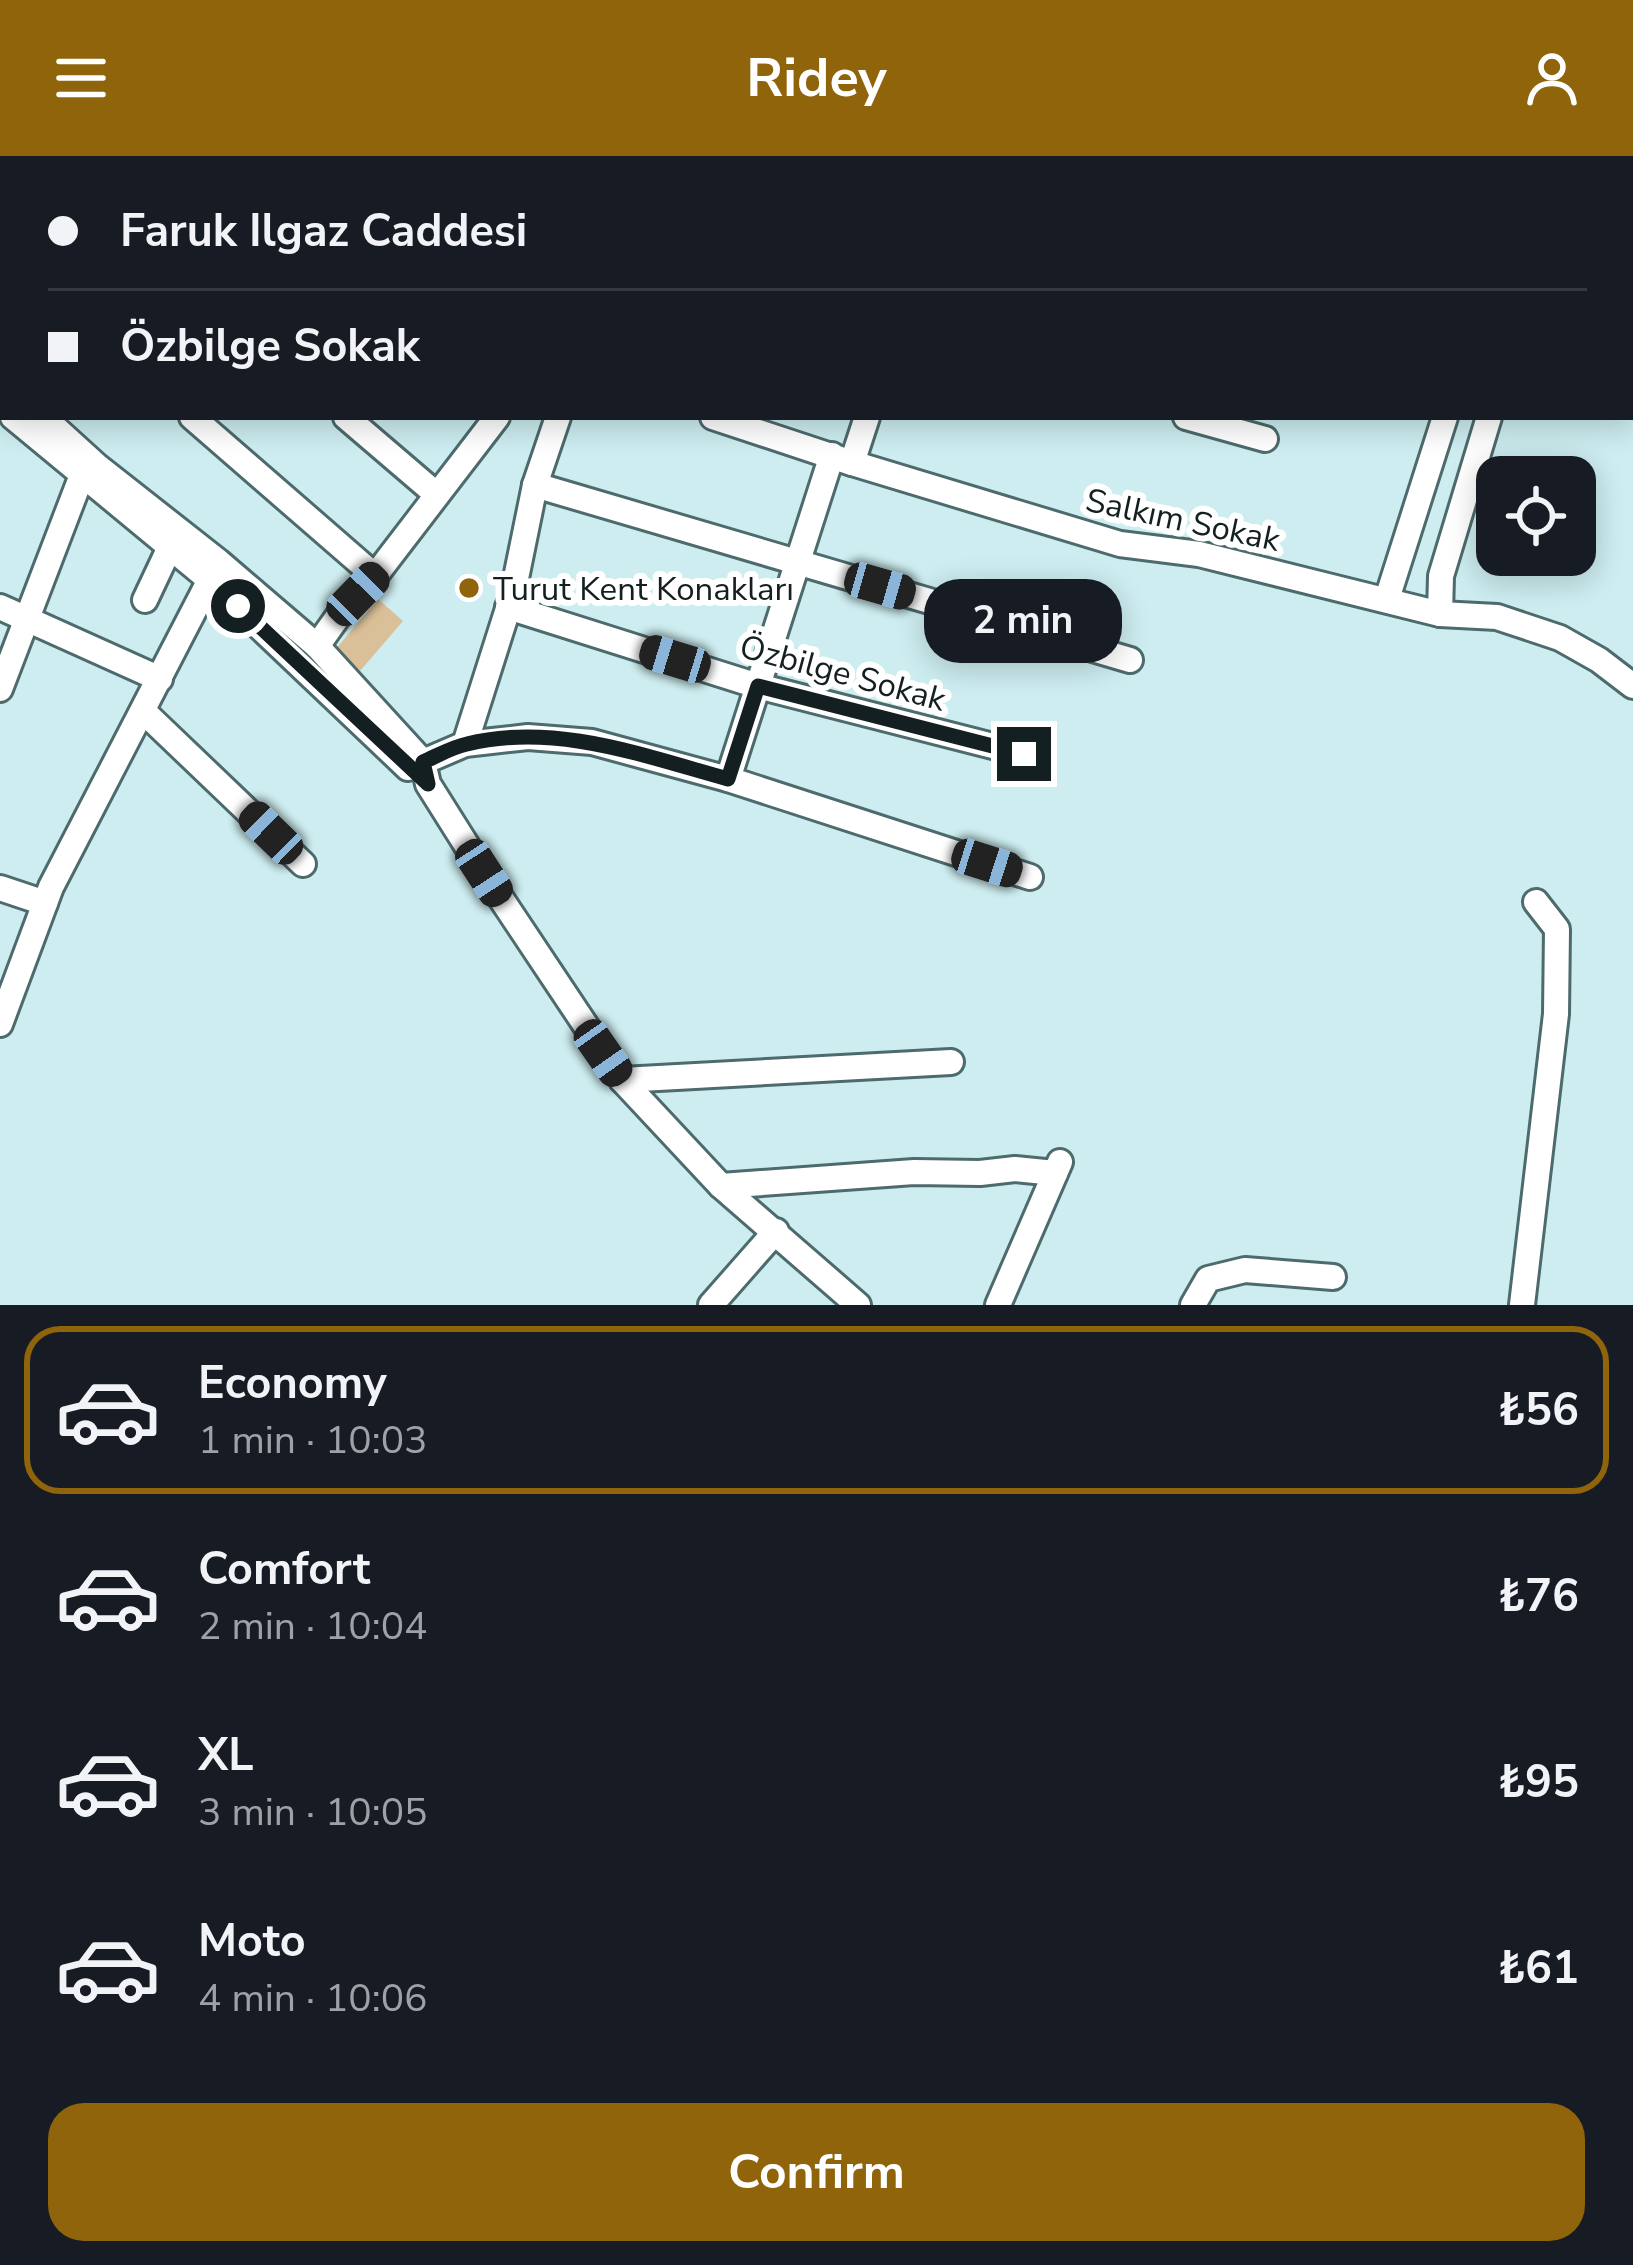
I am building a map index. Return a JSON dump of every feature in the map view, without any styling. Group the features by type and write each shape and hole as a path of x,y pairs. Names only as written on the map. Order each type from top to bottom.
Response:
{"street":[{"path":"17,420 170,548 214,571 317,646 426,773 496,892 622,1080 722,1186 858,1305"},
{"path":"46,420 426,773"},
{"path":"195,420 375,576"},
{"path":"350,420 436,494"},
{"path":"317,646 495,420"},
{"path":"465,744 508,608 535,485 557,420"},
{"name":"Salkım Sokak","path":"722,420 1120,544 1198,554 1440,614 1497,617 1560,638 1633,686"},
{"path":"728,779 797,562 842,459 865,420"},
{"path":"1197,420 1265,439"},
{"path":"1387,599 1443,420"},
{"path":"1440,614 1441,575 1489,420"},
{"path":"0,689 82,475"},
{"path":"535,485 1130,660"},
{"path":"145,600 170,548"},
{"path":"0,1024 10,966 214,571"},
{"path":"0,607 160,680"},
{"name":"Özbilge Sokak","path":"508,608 758,686 1024,754"},
{"path":"143,711 303,864"},
{"path":"426,773 465,744 528,736 592,742 728,779 1030,877"},
{"path":"0,888 45,903"},
{"path":"1522,1305 1556,1014 1556,929 1536,902"},
{"path":"622,1080 951,1062"},
{"path":"722,1186 1058,1166 998,1305"},
{"path":"710,1305 776,1231"},
{"path":"1193,1305 1208,1280 1245,1270 1333,1277"}],"shaded area":[{"path":"378,599 403,621 360,671 335,650"}],"place":[{"name":"Turut Kent Konakları","path":"469,588"}],"route":[{"path":"238,606 428,784 423,762 465,744 528,736 592,742 728,779 758,686 1024,754"}]}
